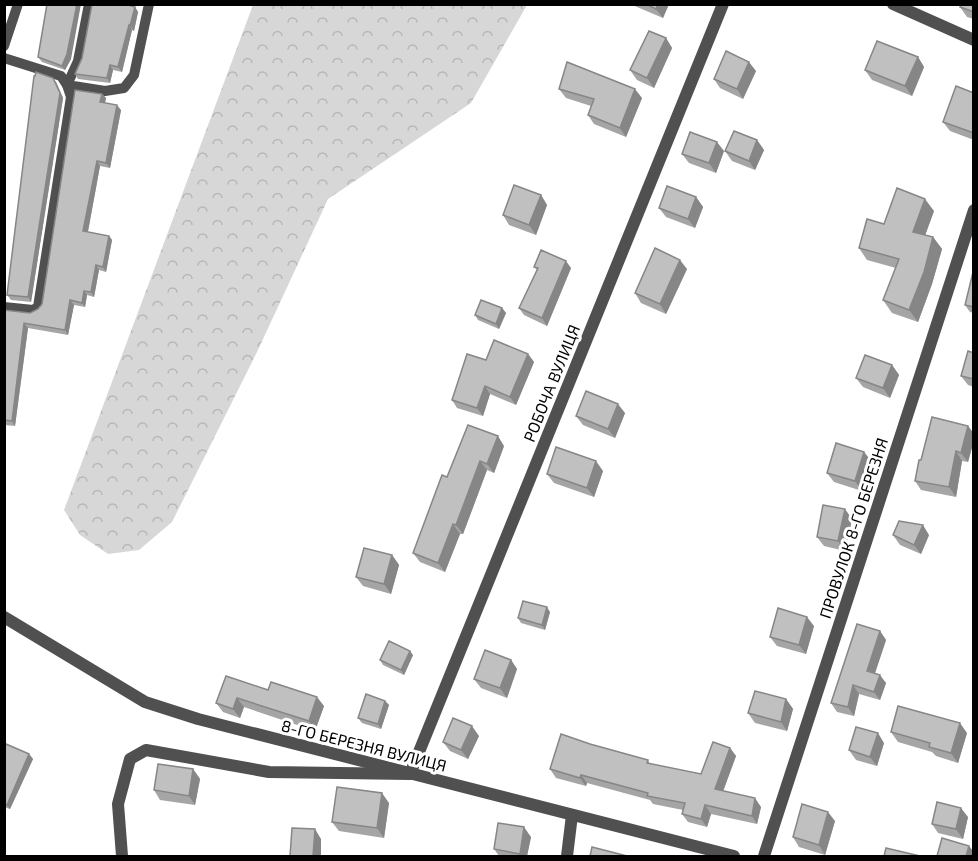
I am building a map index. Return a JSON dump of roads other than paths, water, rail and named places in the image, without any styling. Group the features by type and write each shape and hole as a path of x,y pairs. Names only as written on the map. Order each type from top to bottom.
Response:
{"street":[{"name":"РОБОЧА ВУЛИЦЯ","path":"410,774 723,4"},
{"path":"893,4 974,40"},
{"name":"ПРОВУЛОК 8-ГО БЕРЕЗНЯ","path":"764,856 974,210"},
{"name":"8-ГО БЕРЕЗНЯ ВУЛИЦЯ","path":"4,617 145,702 198,719 734,856"},
{"path":"122,856 118,804 130,759 146,750 269,772 410,774"},
{"path":"567,856 572,815"}],"lane":[{"path":"4,46 18,4"},
{"path":"67,85 78,61 89,4"},
{"path":"67,85 105,91 124,88 134,75 150,4"},
{"path":"4,58 61,76 67,85 70,97 38,307 33,310 4,307"}]}
